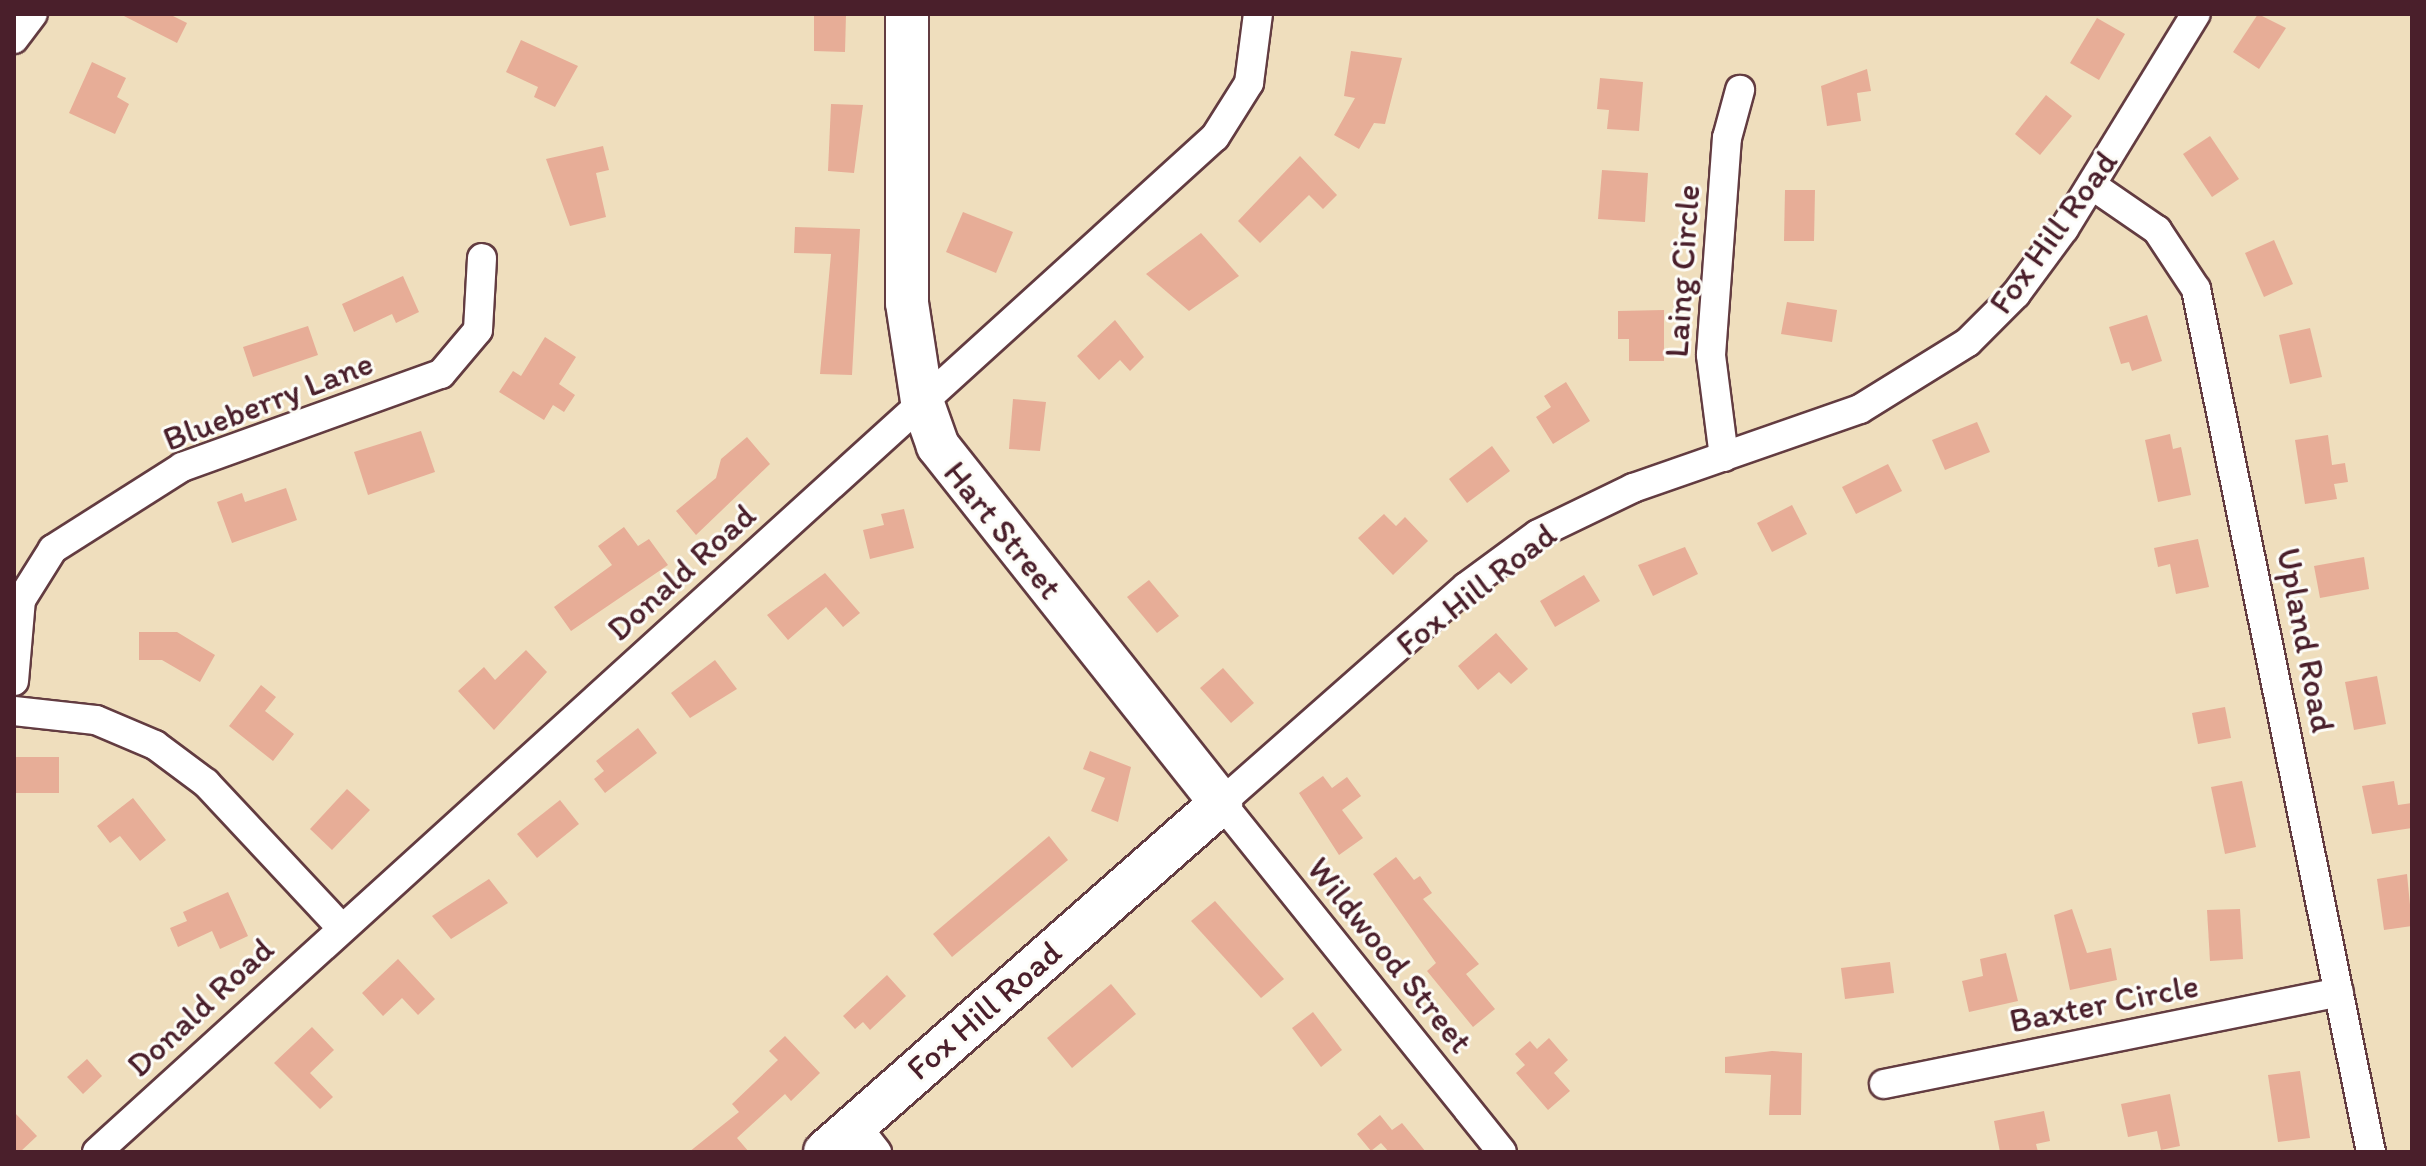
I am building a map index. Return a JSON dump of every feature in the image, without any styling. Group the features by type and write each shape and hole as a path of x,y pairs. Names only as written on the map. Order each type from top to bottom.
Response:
{"street":[{"path":"14,39 33,14"},
{"name":"Hart Street","path":"907,14 907,303 922,401 953,472 1221,803"},
{"name":"Donald Road","path":"97,1152 340,926 1224,127 1249,83 1258,14"},
{"name":"Fox Hill Road","path":"825,1152 866,1138 1221,803 1466,587 1538,534 1594,504 1860,409 1947,358 2016,294 2093,186 2196,14"},
{"name":"Laing Circle","path":"1724,457 1711,355 1726,141 1740,90"},
{"name":"Upland Road","path":"2093,186 2157,230 2196,289 2371,1152"},
{"name":"Blueberry Lane","path":"14,681 21,600 53,549 182,467 441,374 478,330 482,258"},
{"path":"14,711 96,720 155,745 206,783 340,926"},
{"name":"Wildwood Street","path":"1221,803 1502,1152"},
{"name":"Baxter Circle","path":"1884,1084 2339,992"}],"building":[{"path":"120,14 169,14 187,23 177,43"},
{"path":"814,14 846,14 845,52 814,51"},
{"path":"2258,14 2286,28 2259,69 2233,52"},
{"path":"2097,18 2125,34 2099,80 2070,63"},
{"path":"521,40 578,66 555,107 534,97 538,87 506,72"},
{"path":"1351,51 1402,58 1385,124 1374,123 1359,149 1334,135 1355,98 1344,96"},
{"path":"92,62 126,78 117,97 129,104 115,134 69,113"},
{"path":"1867,69 1871,91 1857,93 1861,121 1827,126 1821,86"},
{"path":"1600,78 1643,82 1639,131 1607,129 1609,110 1597,109"},
{"path":"2046,95 2072,116 2040,155 2015,134"},
{"path":"831,104 863,105 854,173 828,171"},
{"path":"2210,136 2239,179 2212,197 2183,154"},
{"path":"603,146 609,170 596,173 606,217 570,226 546,159"},
{"path":"1300,156 1337,195 1323,209 1309,195 1260,243 1238,221"},
{"path":"1602,170 1648,173 1645,222 1598,219"},
{"path":"1785,190 1815,190 1814,241 1784,241"},
{"path":"963,212 1013,232 996,273 946,252"},
{"path":"795,227 860,229 852,375 820,374 831,254 794,253"},
{"path":"1201,233 1239,276 1189,311 1146,274"},
{"path":"2274,240 2293,284 2264,297 2245,253"},
{"path":"403,276 419,312 396,323 392,314 354,332 342,304"},
{"path":"1787,302 1837,310 1832,342 1781,334"},
{"path":"1664,310 1664,361 1629,361 1629,339 1618,339 1618,311"},
{"path":"2147,315 2162,361 2132,371 2129,362 2121,364 2109,327"},
{"path":"1115,320 1144,357 1130,371 1120,360 1099,380 1077,356"},
{"path":"308,326 318,355 253,377 243,347"},
{"path":"2310,328 2322,377 2290,384 2279,335"},
{"path":"545,337 576,357 559,384 575,395 564,412 553,405 544,420 499,392 513,371 521,376"},
{"path":"1566,382 1590,421 1553,444 1536,417 1551,407 1544,396"},
{"path":"1013,399 1046,402 1040,451 1009,449"},
{"path":"1977,422 1990,452 1945,470 1932,440"},
{"path":"421,431 435,472 368,495 354,452"},
{"path":"2170,434 2173,449 2181,447 2191,495 2158,502 2145,440"},
{"path":"2328,435 2332,465 2345,463 2348,482 2334,484 2337,499 2305,504 2295,440"},
{"path":"747,437 770,464 696,535 676,511 716,478 721,459"},
{"path":"1492,446 1510,471 1467,503 1449,479"},
{"path":"1888,464 1902,491 1856,514 1842,487"},
{"path":"286,488 297,520 232,543 217,502 242,493 245,502"},
{"path":"1792,505 1807,534 1772,552 1757,523"},
{"path":"904,509 914,548 870,559 863,530 884,525 881,514"},
{"path":"1384,514 1396,526 1405,517 1428,541 1393,575 1358,538"},
{"path":"624,527 638,546 649,539 668,565 571,631 554,607 612,565 598,546"},
{"path":"2198,539 2209,587 2176,594 2170,564 2158,567 2154,548"},
{"path":"1685,547 1698,574 1653,596 1638,565"},
{"path":"2364,557 2369,589 2320,598 2314,566"},
{"path":"825,573 860,613 843,627 826,607 788,640 767,615"},
{"path":"1584,575 1600,601 1555,627 1540,601"},
{"path":"1149,580 1179,616 1157,633 1127,597"},
{"path":"139,632 177,632 215,655 200,682 162,660 139,660"},
{"path":"1496,633 1528,669 1511,684 1499,672 1478,690 1458,666"},
{"path":"526,650 547,672 494,730 458,691 484,667 495,680"},
{"path":"715,660 737,689 690,718 671,693"},
{"path":"1223,668 1254,703 1231,723 1200,688"},
{"path":"2377,676 2386,724 2354,730 2345,682"},
{"path":"261,685 276,697 265,711 294,734 273,761 229,726"},
{"path":"2225,707 2231,738 2198,744 2192,713"},
{"path":"638,728 657,753 605,793 594,779 604,771 596,761"},
{"path":"1090,751 1131,767 1118,822 1091,811 1105,778 1083,769"},
{"path":"14,757 59,757 59,793 14,793"},
{"path":"1323,776 1332,788 1347,777 1361,796 1342,810 1363,838 1339,855 1299,793"},
{"path":"2242,781 2256,847 2225,854 2211,787"},
{"path":"2394,781 2398,805 2412,803 2412,828 2372,834 2362,786"},
{"path":"347,789 370,810 332,850 310,829"},
{"path":"133,798 166,840 140,861 120,836 110,843 97,826"},
{"path":"560,800 579,824 537,858 517,834"},
{"path":"1049,836 1068,860 952,957 933,934"},
{"path":"1396,857 1414,880 1420,876 1432,893 1423,899 1479,964 1466,974 1495,1009 1473,1027 1427,971 1436,963 1373,874"},
{"path":"2407,874 2412,926 2384,930 2377,879"},
{"path":"489,879 508,903 451,939 432,916"},
{"path":"228,892 248,936 220,949 212,931 178,947 170,928 187,921 183,912"},
{"path":"1215,901 1284,979 1261,998 1191,921"},
{"path":"2072,909 2087,953 2111,948 2117,980 2070,990 2054,915"},
{"path":"2240,909 2243,959 2210,961 2207,910"},
{"path":"2006,953 2018,1001 1969,1012 1962,981 1983,976 1980,959"},
{"path":"398,959 435,999 418,1015 402,998 383,1016 362,993"},
{"path":"1890,962 1894,993 1845,999 1841,968"},
{"path":"887,975 906,996 870,1030 863,1022 855,1029 843,1016"},
{"path":"1111,984 1136,1014 1072,1068 1047,1038"},
{"path":"1313,1012 1342,1050 1321,1067 1292,1028"},
{"path":"312,1027 334,1050 310,1073 333,1097 320,1109 274,1063"},
{"path":"785,1036 820,1073 791,1101 785,1094 737,1138 749,1152 689,1152 739,1112 732,1104 778,1060 769,1051"},
{"path":"1549,1038 1568,1060 1554,1073 1570,1091 1548,1110 1516,1073 1525,1065 1515,1054 1530,1041 1537,1049"},
{"path":"1772,1051 1802,1053 1801,1115 1769,1115 1771,1075 1725,1073 1725,1057"},
{"path":"87,1059 102,1076 83,1094 67,1077"},
{"path":"2300,1071 2310,1138 2278,1142 2268,1075"},
{"path":"2170,1094 2180,1146 2161,1150 2157,1131 2128,1137 2121,1104"},
{"path":"2044,1111 2050,1141 2036,1144 2038,1152 2000,1152 1994,1121"},
{"path":"14,1112 37,1136 20,1152 14,1152"},
{"path":"1380,1115 1392,1130 1402,1123 1426,1152 1389,1152 1381,1143 1371,1151 1357,1134"}]}
